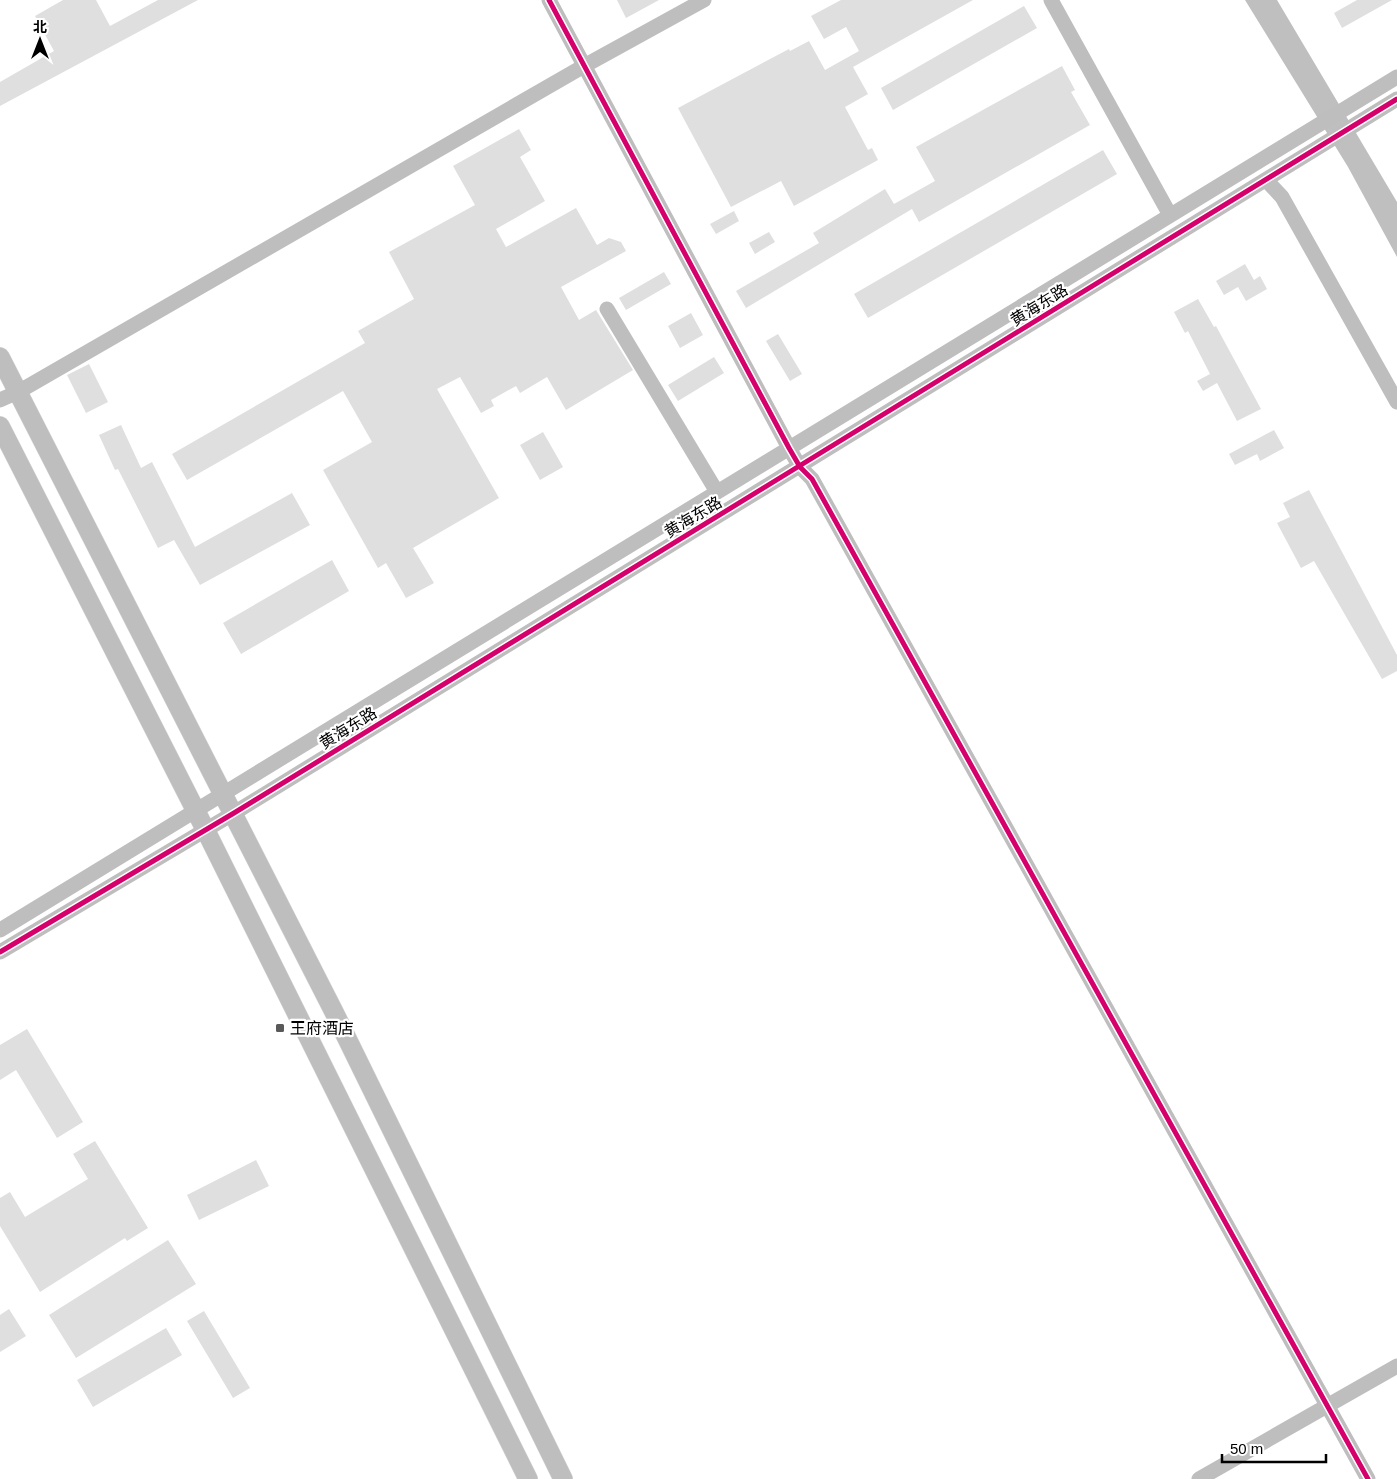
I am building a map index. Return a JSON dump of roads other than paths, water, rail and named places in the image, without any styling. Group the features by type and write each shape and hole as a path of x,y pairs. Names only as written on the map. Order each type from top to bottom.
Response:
{"main road":[{"path":"0,357 224,793 563,1479"},
{"path":"0,426 196,810 528,1479"}],"street":[{"path":"549,0 789,448 800,466 812,479 1368,1479"},
{"path":"0,400 18,392 584,66 704,0"},
{"path":"1051,0 1170,215"},
{"name":"黄海东路","path":"0,930 1397,77"},
{"name":"黄海东路","path":"0,952 234,813 1397,99"},
{"path":"1266,180 1282,197 1397,402"},
{"path":"607,309 716,492"},
{"path":"1199,1479 1397,1366"}],"place":[{"name":"王府酒店","path":"280,1028"}]}
